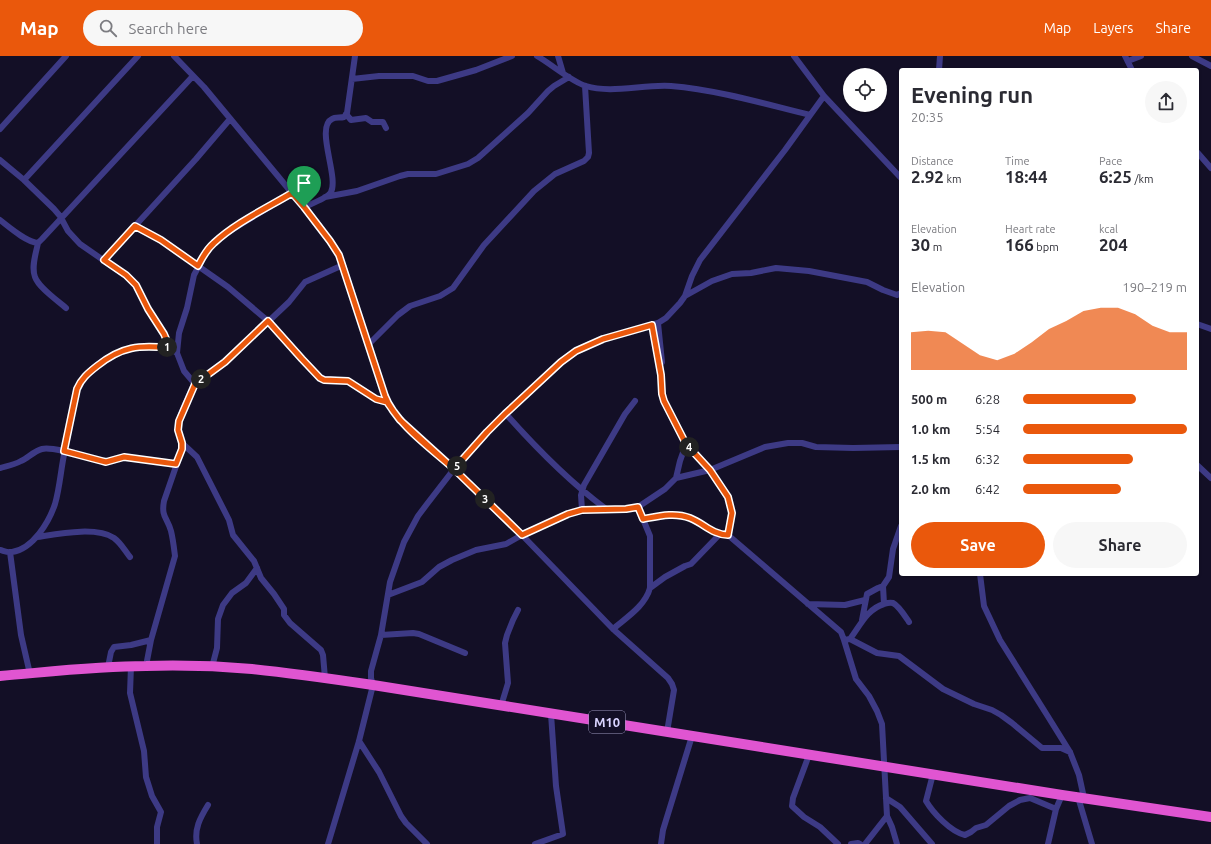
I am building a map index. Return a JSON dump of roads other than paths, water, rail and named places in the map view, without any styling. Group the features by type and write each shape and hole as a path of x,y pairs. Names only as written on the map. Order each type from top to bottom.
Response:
{"highway":[{"name":"M10","path":"0,676 131,666 252,669 373,685 1081,798 1211,817"}],"street":[{"path":"0,128 66,56"},
{"path":"24,180 138,56"},
{"path":"174,56 193,76 304,207 339,255 387,402 400,420 454,469 522,535 613,629 668,678 672,684 674,694 667,732"},
{"path":"326,197 331,192 332,183 326,128 331,119 344,117 346,114 349,105 355,56"},
{"path":"352,79 378,76 413,76 428,81 437,81 476,70 512,56"},
{"path":"538,56 585,86 605,89 652,86 688,88 733,96 810,115"},
{"path":"558,56 563,73"},
{"path":"794,56 824,96 899,176"},
{"path":"939,68 940,56"},
{"path":"1131,68 1127,58 1141,56"},
{"path":"1192,56 1211,66"},
{"path":"66,308 42,288 35,278 34,265 38,243 193,76"},
{"path":"304,207 326,197 357,191 400,176 408,174 436,174 468,164 478,158 528,113 548,90 569,77"},
{"path":"368,345 405,309 435,298 453,288 484,245 534,192 555,174 587,159 589,145 585,86"},
{"path":"328,844 360,741 373,685 371,671 381,635 390,582 411,528 418,516 454,469 477,443 505,414 561,362 576,351 603,339 655,324 666,318 671,313 685,296 692,276 700,260 785,150 824,96"},
{"path":"346,114 351,120 366,118 372,122 383,122 386,128"},
{"path":"104,260 206,148 230,119"},
{"path":"1199,154 1211,168"},
{"path":"0,160 24,180 54,209 75,239 87,249 126,275 136,285 148,309 164,334 170,348"},
{"path":"195,384 184,371 177,353 179,333 187,308 194,275 198,266 213,243 292,193"},
{"path":"0,220 27,240 38,243"},
{"path":"135,226 161,240 228,287 268,321 320,378 324,380 348,381 376,399 387,402"},
{"path":"146,666 151,640 175,556 171,531 163,515 163,508 181,452 182,443 178,430 179,421 195,384 225,362 290,302 305,282 343,265"},
{"path":"685,296 712,281 732,274 776,268 809,271 867,282 883,290 899,294"},
{"path":"655,324 661,386 664,401 686,444 710,470 728,497 732,513 728,535"},
{"path":"1199,325 1211,329"},
{"path":"0,550 10,552 21,550 37,537 50,515 55,504 77,389 84,377 104,360 121,351 131,348 148,346 170,348 177,353"},
{"path":"582,510 582,490 587,479 625,414 635,401"},
{"path":"505,414 548,460 606,510"},
{"path":"388,595 422,582 439,567 476,550 506,544 568,514 582,510 606,510 638,507 676,478 710,470 765,447 788,442 802,443 816,447 899,447"},
{"path":"182,443 197,457 229,520 233,535 254,561 263,581 282,605 284,615 290,623 321,650 323,655 325,678"},
{"path":"676,478 686,444"},
{"path":"0,468 21,461 43,448 64,451 106,462 124,457 176,464"},
{"path":"1199,466 1211,478"},
{"path":"613,629 644,601 650,588 650,536 638,507"},
{"path":"643,519 664,514 681,516 690,518 719,534 728,535 839,630 847,639 877,653 899,656 943,689 1001,715 1042,748 1061,748 1070,752"},
{"path":"37,537 75,532 104,534 112,537 119,543 130,557"},
{"path":"847,639 859,628 868,593 882,586 889,577 894,549 899,533"},
{"path":"650,588 665,577 685,566 692,564 719,534"},
{"path":"10,552 21,635 30,674"},
{"path":"212,667 217,648 218,619 223,605 232,594 246,583 257,568"},
{"path":"980,576 984,606 1000,640 1070,752 1079,775 1081,798 1092,844"},
{"path":"882,586 884,604"},
{"path":"808,604 845,605 865,600"},
{"path":"862,620 872,609 888,602 894,604 909,622"},
{"path":"501,706 508,683 505,643 518,610"},
{"path":"381,635 419,634 464,653"},
{"path":"847,639 856,679 869,696 879,716 882,729 887,816 897,844"},
{"path":"108,667 111,652 114,647 151,640"},
{"path":"131,666 130,693 144,751 146,777 152,796 161,812 157,827 157,844"},
{"path":"535,844 563,834 556,778 552,714"},
{"path":"661,844 663,830 692,736"},
{"path":"360,741 380,772 401,816 427,844"},
{"path":"809,755 793,798 792,806 804,817 820,827 838,844"},
{"path":"933,774 926,801 949,828 965,836 976,828 986,825 1009,806 1020,800 1030,798 1056,809"},
{"path":"1048,844 1056,809 1062,795"},
{"path":"886,798 900,807 932,844"},
{"path":"197,844 196,832 199,821 208,805"},
{"path":"865,844 887,816"},
{"path":"851,844 860,844"}]}
